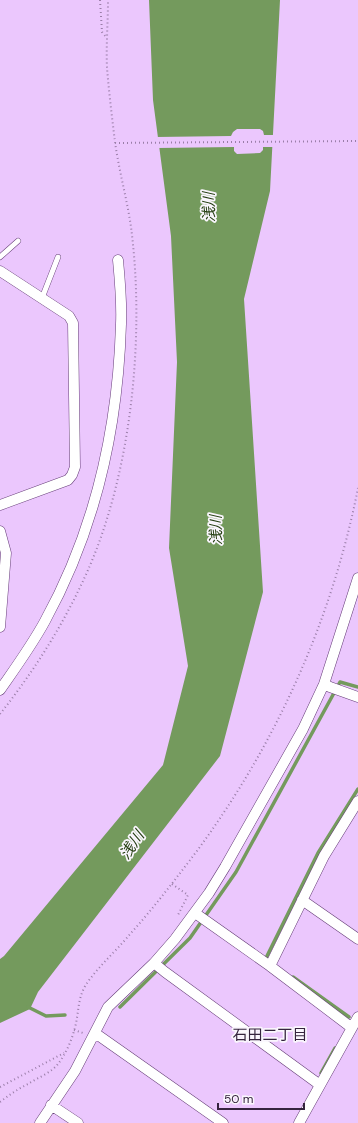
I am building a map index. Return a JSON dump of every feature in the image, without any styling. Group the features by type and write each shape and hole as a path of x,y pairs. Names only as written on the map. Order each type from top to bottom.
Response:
{"street":[{"path":"0,690 45,621 70,570 86,528 103,472 114,411 119,364 121,323 118,260"},
{"path":"0,271 69,316 73,323 75,467 68,480 0,505"},
{"path":"0,531 6,553 0,627"},
{"path":"40,1123 75,1071 108,1007 155,964 197,914 225,867 327,686 358,578"},
{"path":"327,686 358,697"},
{"path":"270,966 324,856 358,801"},
{"path":"302,900 356,935"},
{"path":"197,914 270,966 352,1028"},
{"path":"155,964 320,1085"},
{"path":"299,1123 358,1017"},
{"path":"95,1033 224,1123"},
{"path":"51,1106 78,1123"}],"lane":[{"path":"0,257 18,241"},
{"path":"42,298 58,257"}],"path":[{"path":"100,0 102,32 107,39"},
{"path":"0,714 52,638 79,589 94,555 106,522 119,472 131,398 136,345 136,302 131,227 115,143 108,72 108,0"},
{"path":"115,143 358,141"},
{"path":"0,1102 16,1090 52,1069 60,1062 74,1030 79,1001 87,983 172,884 202,844 243,782 265,744 299,674 321,622 335,582 349,531 358,488"},
{"path":"172,884 188,895 173,922"},
{"path":"0,1087 64,1053"}],"water":[{"name":"浅川","path":"149,0 280,0 270,191 244,299 263,592 220,756 38,992 30,1009 0,1023 0,959 163,765 188,666 169,548 177,362 171,236 153,100"}],"pier":[{"path":"237,129 260,129 263,131 264,135 275,135 274,147 263,147 263,150 260,153 237,154 234,151 234,147 157,148 156,137 231,136"}],"waterway":[{"path":"120,1007 190,938 236,872 340,682 358,687"},
{"path":"266,958 318,853 358,789"},
{"path":"293,977 349,1017"},
{"path":"28,1007 46,1016 65,1015"},
{"path":"321,1073 335,1048"}],"district":[{"name":"石田二丁目","path":"270,1035"}]}
